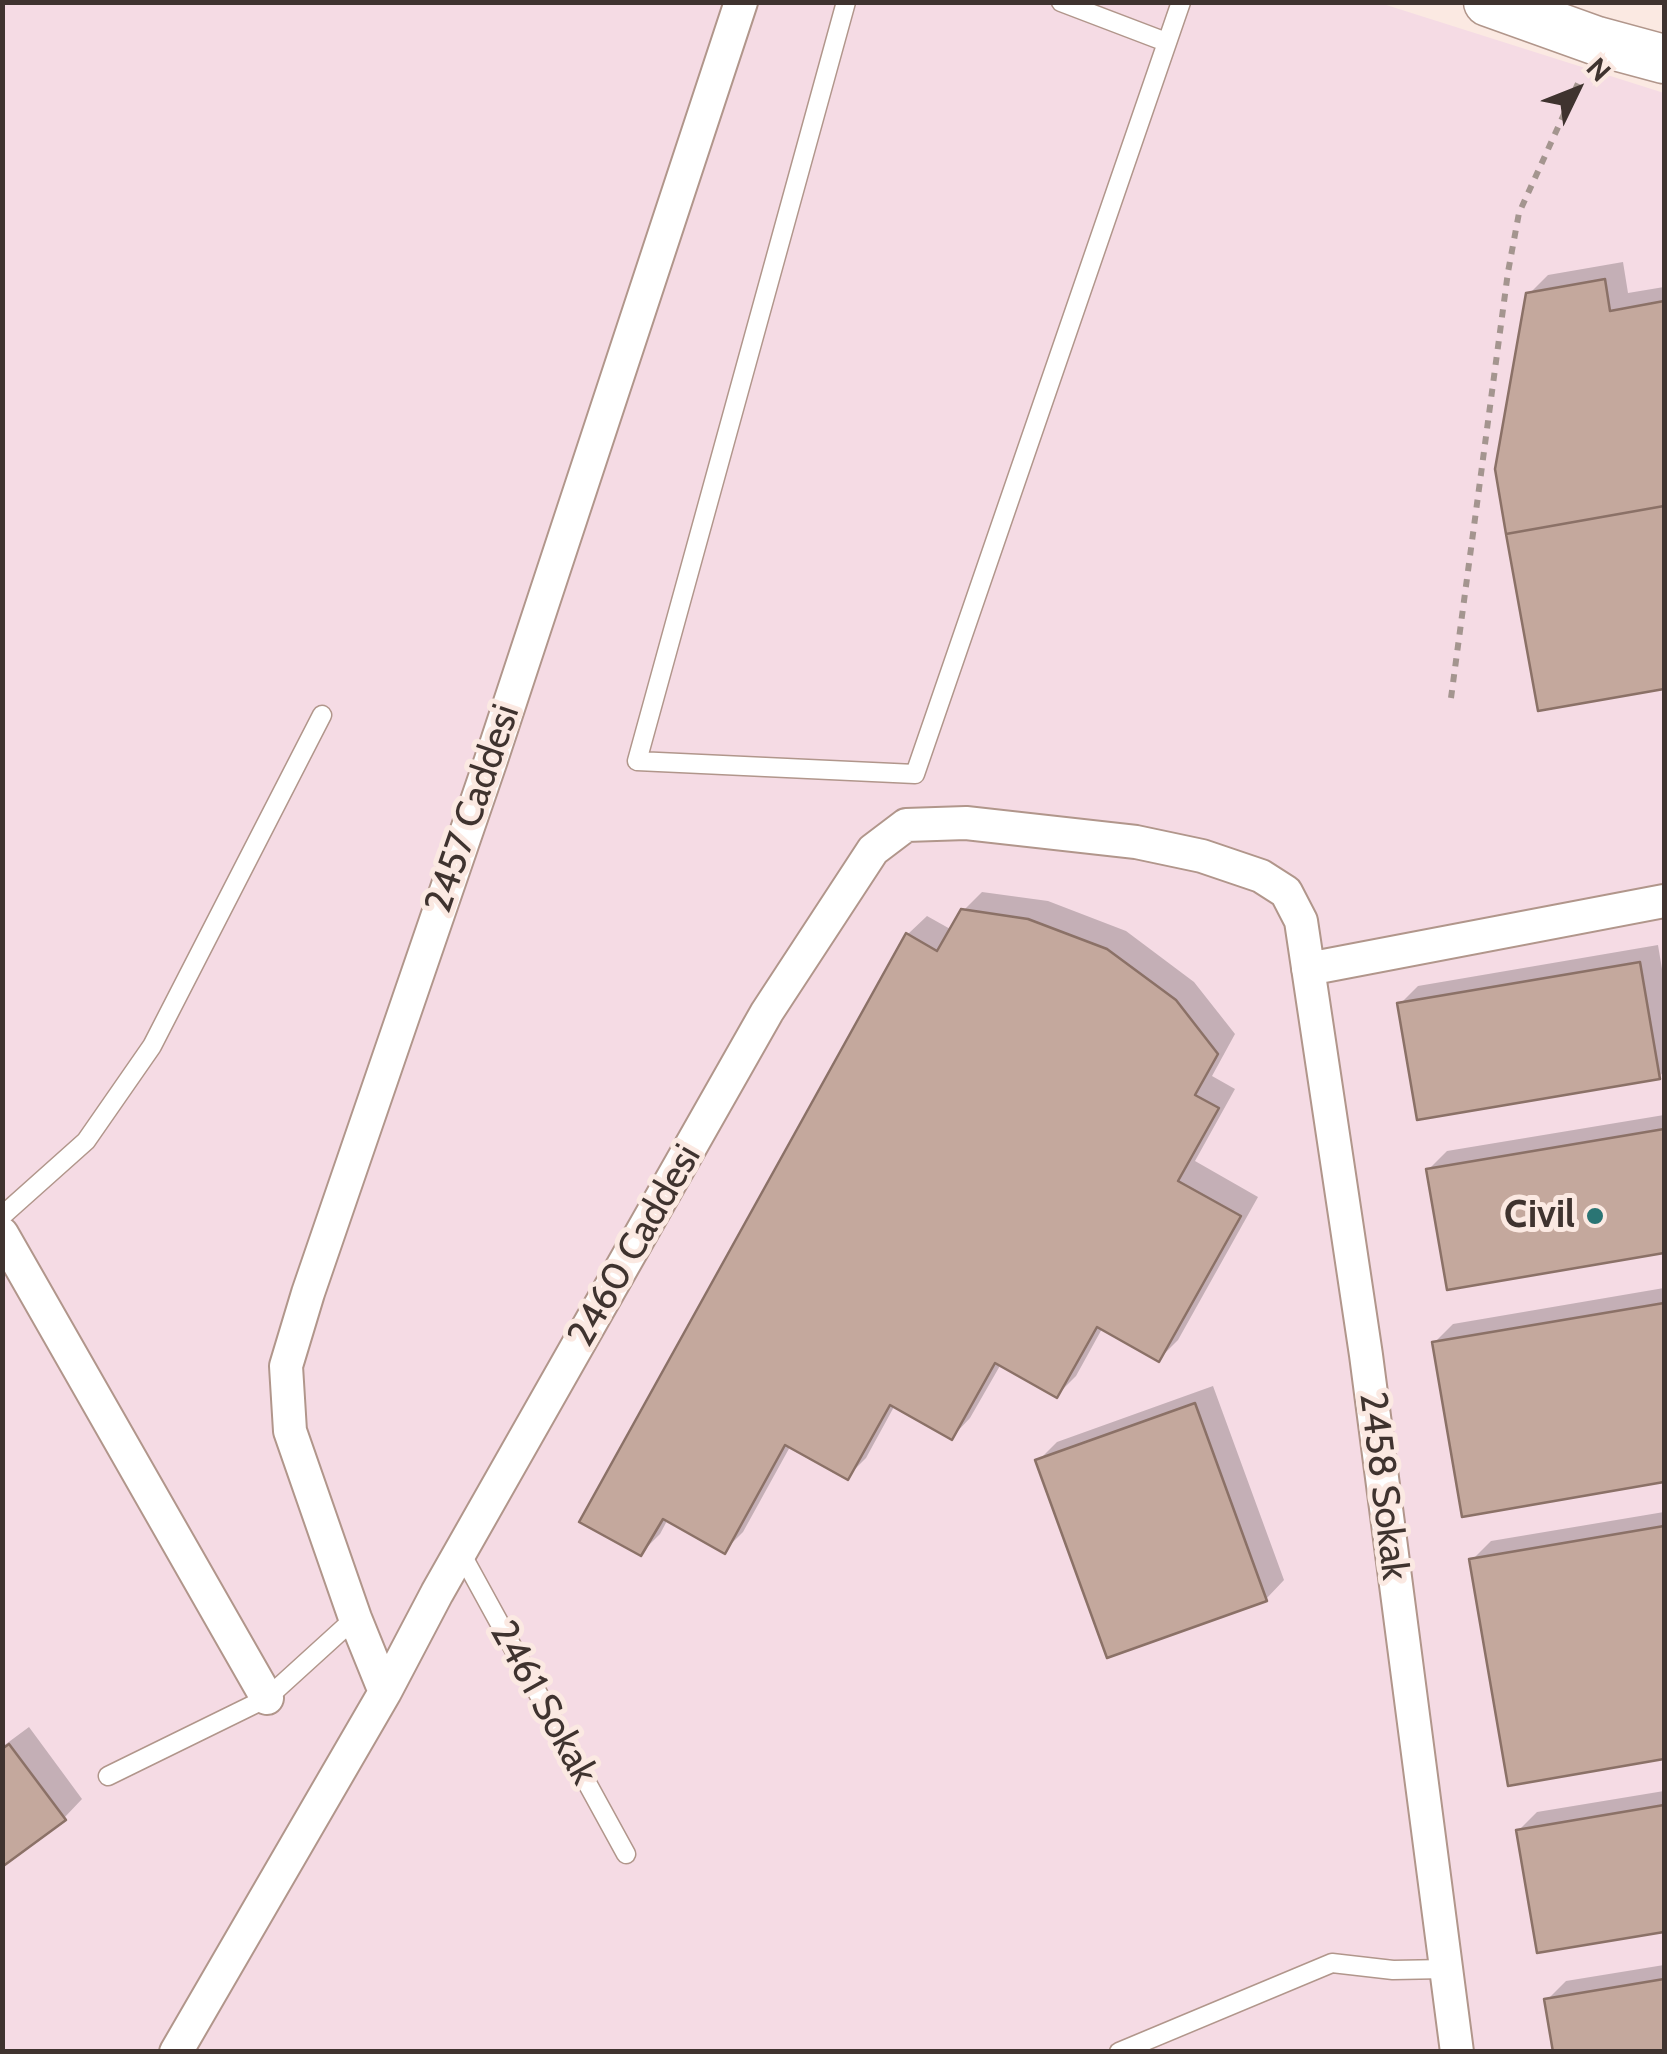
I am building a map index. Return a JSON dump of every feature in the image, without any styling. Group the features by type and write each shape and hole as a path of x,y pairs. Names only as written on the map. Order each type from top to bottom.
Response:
{"street":[{"name":"2457 Caddesi","path":"386,1692 355,1618 290,1431 286,1366 741,2"},
{"path":"1488,2 1597,41 1664,59"},
{"name":"2460 Caddesi","path":"176,2052 386,1692 461,1552 767,1012 873,850 906,825 966,823 1136,842 1202,856 1261,876 1286,892 1301,921"},
{"path":"1308,969 1664,901"},
{"name":"2458 Sokak","path":"1301,921 1366,1355 1457,2052"},
{"path":"2,1234 267,1698"}],"lane":[{"path":"846,2 637,761 915,774 1181,2"},
{"path":"1061,2 1166,42"},
{"path":"2,1216 86,1142 152,1046 322,715"},
{"name":"2461 Sokak","path":"461,1552 626,1854"},
{"path":"108,1776 267,1698 355,1618"},
{"path":"1119,2052 1332,1963 1393,1970 1446,1968"}],"path":[{"path":"1451,698 1519,213 1597,41"}],"shaded area":[{"path":"3,3 1380,3 1664,93 1664,2051 3,2052"}],"building":[{"path":"1605,279 1610,311 1664,301 1664,506 1506,534 1495,469 1526,293"},
{"path":"1664,506 1664,689 1538,711 1506,534"},
{"path":"961,909 1028,919 1107,949 1176,1000 1218,1054 1195,1095 1219,1108 1178,1181 1241,1216 1159,1362 1097,1327 1057,1398 995,1363 952,1440 890,1405 848,1480 785,1445 725,1554 663,1519 641,1556 579,1522 906,933 937,951"},
{"path":"1640,962 1660,1079 1417,1120 1397,1003"},
{"path":"1664,1129 1664,1253 1447,1290 1426,1169"},
{"path":"1664,1303 1664,1482 1462,1517 1432,1342"},
{"path":"1195,1403 1267,1601 1107,1658 1035,1460"},
{"path":"1664,1526 1664,1759 1508,1786 1469,1559"},
{"path":"9,1744 66,1820 2,1867 2,1749"},
{"path":"1664,1805 1664,1932 1537,1953 1516,1830"},
{"path":"1664,1979 1664,2052 1553,2052 1544,1999"}],"place":[{"name":"Civil","path":"1595,1216"}]}
